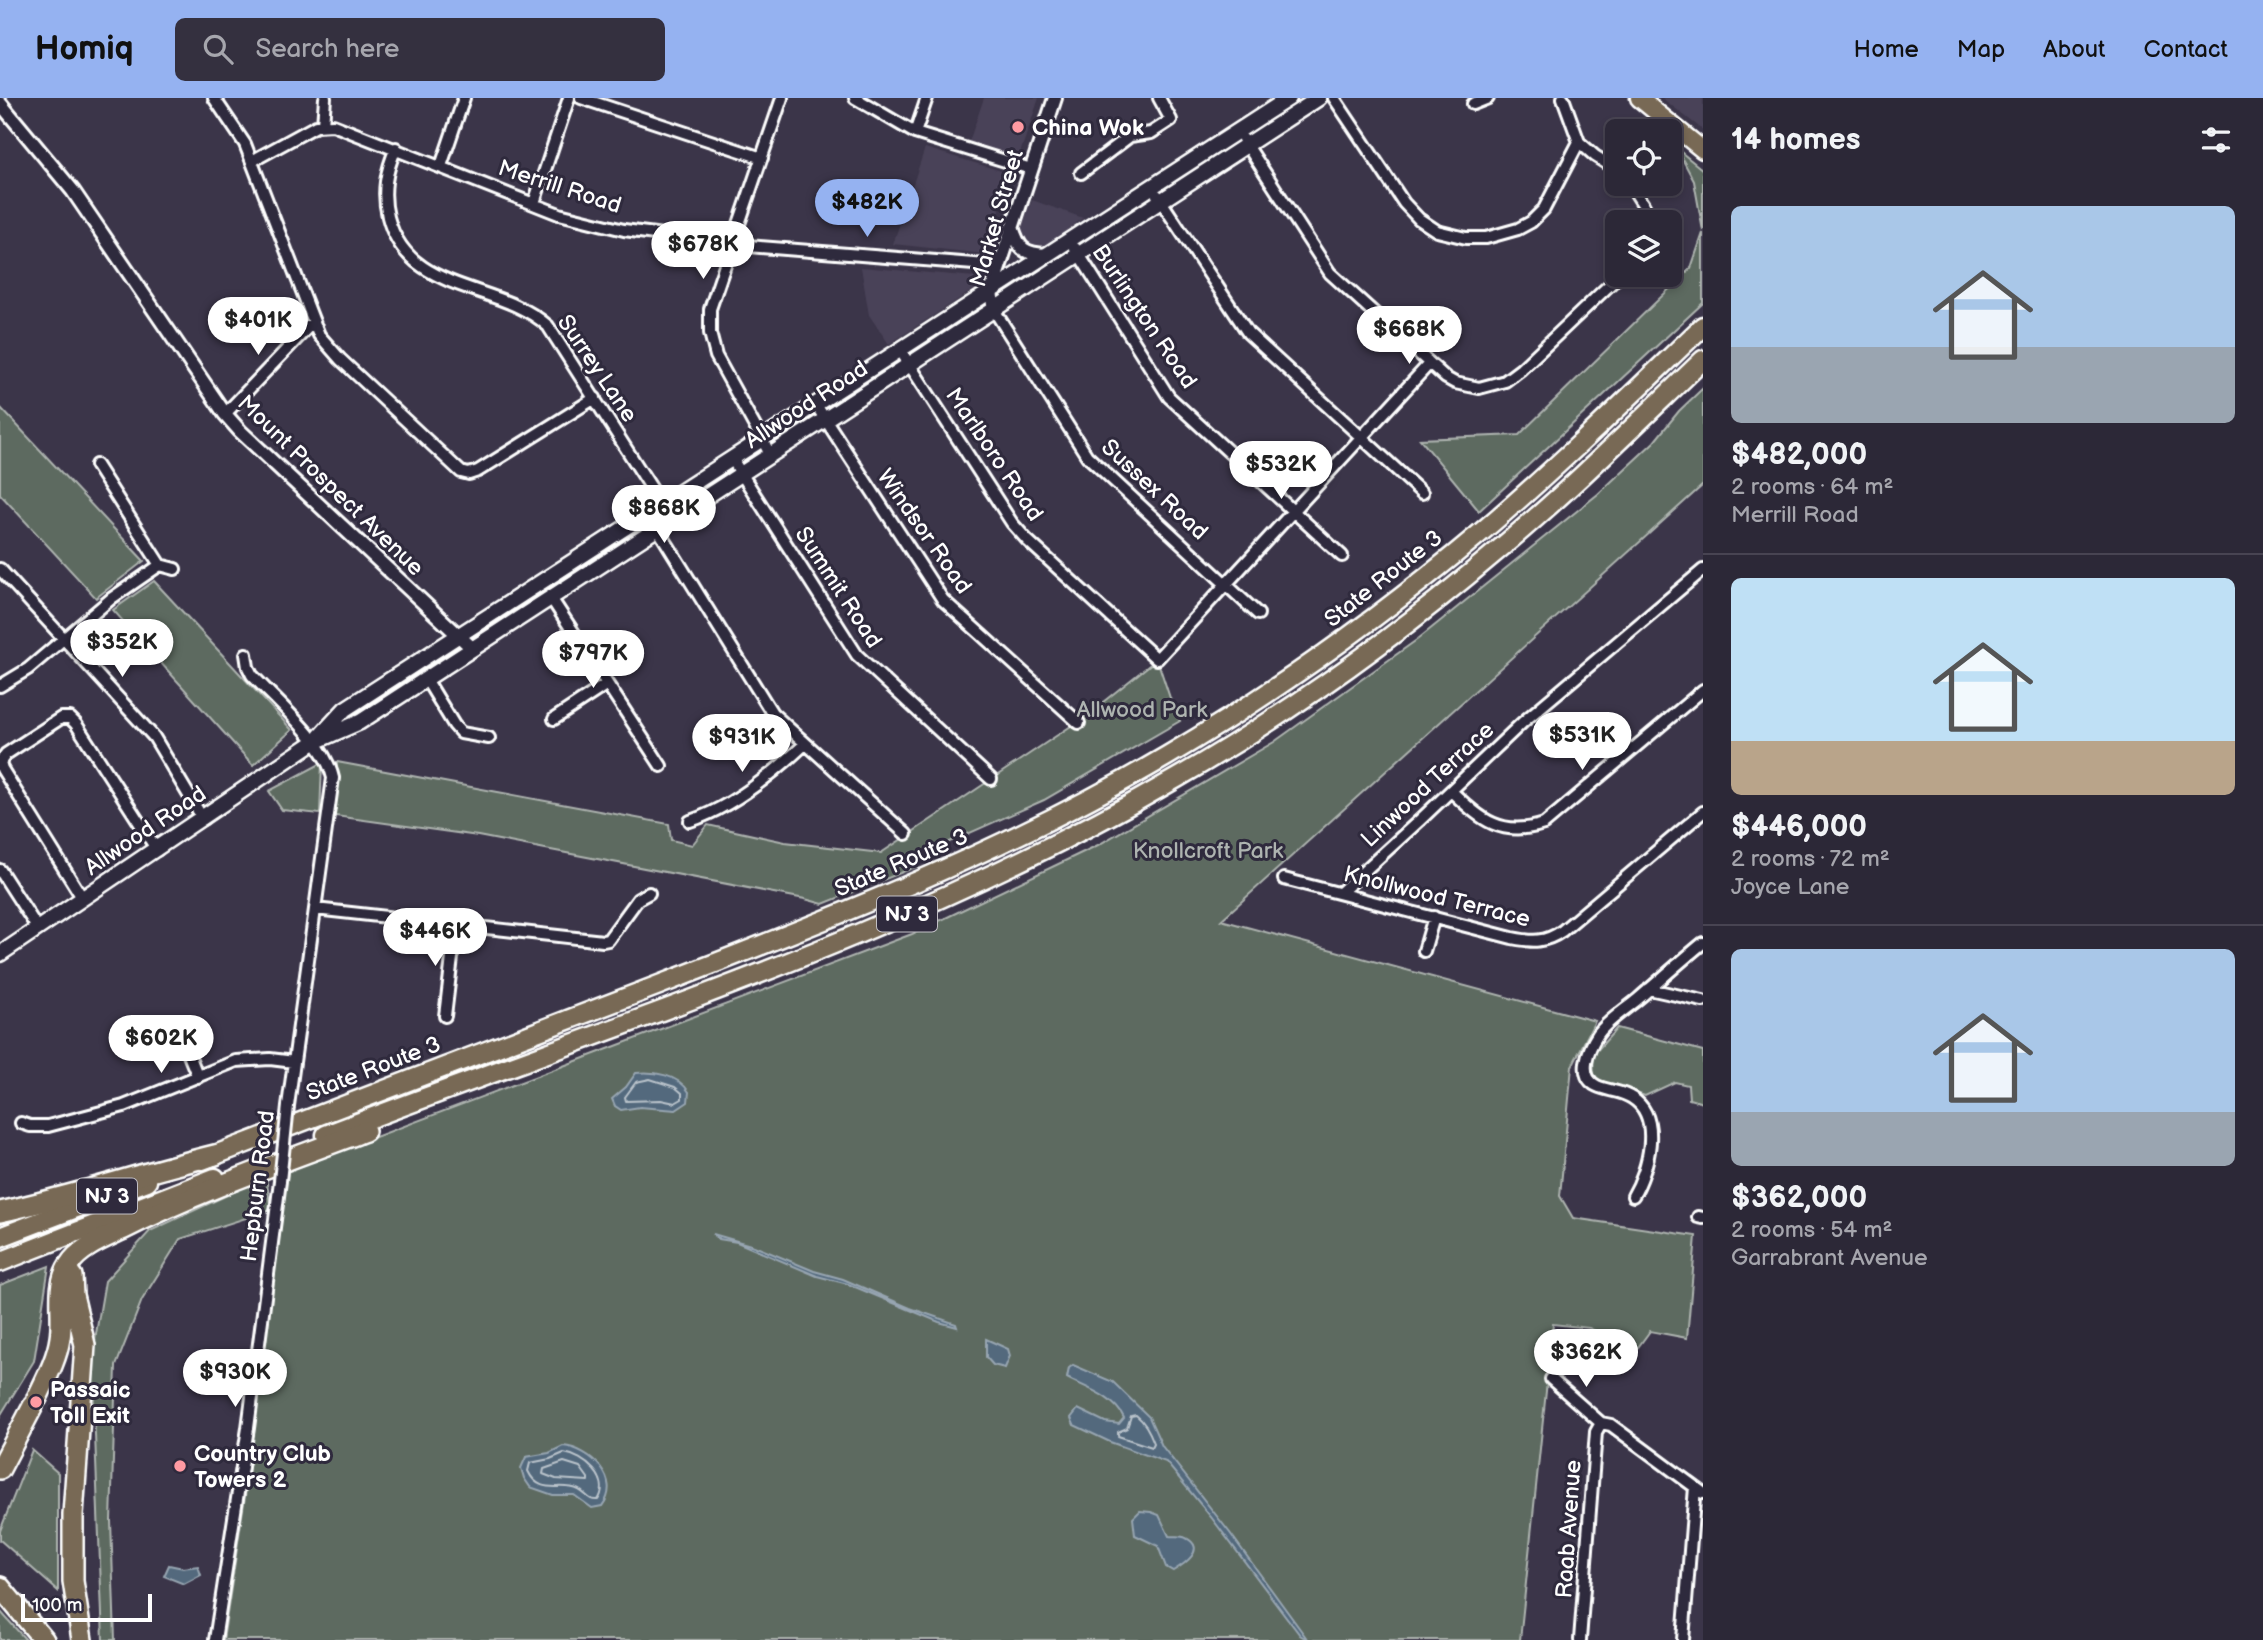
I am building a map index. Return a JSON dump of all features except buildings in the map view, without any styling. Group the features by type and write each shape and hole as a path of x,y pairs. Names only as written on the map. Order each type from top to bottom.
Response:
{"highway":[{"path":"1530,490 1646,366 1703,312"},
{"name":"State Route 3","path":"0,1237 848,912 947,870 1054,818 1167,756 1311,663 1423,580 1530,490 1703,326"},
{"name":"State Route 3","path":"0,1262 301,1145 832,945 961,891 1077,834 1208,760 1326,683 1447,592 1562,494 1703,360"},
{"path":"0,1469 35,1402 60,1342 61,1289 64,1275 71,1262 84,1251 170,1207 499,1080 606,1030"},
{"path":"0,1212 215,1155"},
{"path":"82,1640 73,1581 73,1514 85,1345 73,1295 72,1276 77,1258 84,1251"},
{"path":"0,1587 44,1640"}],"main road":[{"name":"Allwood Road","path":"314,742 345,709 1289,98"},
{"name":"Allwood Road","path":"0,954 314,742 360,722 1319,98"},
{"path":"1639,98 1703,150"}],"street":[{"path":"214,98 245,144 313,322 324,342 461,472 469,474 478,471 595,398"},
{"path":"252,161 302,133 323,125 325,98"},
{"path":"441,166 464,98"},
{"path":"534,204 569,98"},
{"path":"581,98 762,158"},
{"path":"770,454 716,356 710,333 710,309 782,98"},
{"path":"855,98 915,133 1031,169"},
{"path":"915,133 927,98"},
{"name":"Market Street","path":"994,310 991,292 1055,98"},
{"path":"1081,173 1130,136 1151,133 1171,120 1159,98"},
{"path":"1334,98 1404,203 1419,219 1437,230 1466,238 1486,239 1531,222 1548,202 1579,142"},
{"path":"1473,104 1488,98"},
{"path":"1563,98 1579,142 1605,162"},
{"name":"Mount Prospect Avenue","path":"0,103 73,191 240,432 473,649"},
{"name":"Merrill Road","path":"323,125 342,127 559,214 624,230 733,244 999,266"},
{"path":"1237,131 1330,273 1429,363 1455,383 1470,387 1505,381 1607,287"},
{"name":"Surrey Lane","path":"396,148 388,166 385,203 390,224 410,258 445,279 540,319 555,336 671,519"},
{"path":"1152,186 1248,333 1422,493"},
{"path":"1012,227 1022,249 1031,254 1047,255"},
{"name":"Burlington Road","path":"1069,240 1169,397 1342,556"},
{"name":"Sussex Road","path":"994,310 1087,456 1258,614"},
{"path":"225,414 313,322"},
{"name":"Marlboro Road","path":"900,350 1012,523 1027,540 1157,659 1226,584"},
{"path":"1226,584 1429,363"},
{"name":"Windsor Road","path":"816,405 943,600 1079,723"},
{"name":"Summit Road","path":"732,459 857,655 991,779"},
{"path":"96,465 160,565 175,569"},
{"path":"648,513 772,713 906,834"},
{"path":"0,686 28,669 122,590 160,565"},
{"path":"0,569 154,737 203,819"},
{"name":"Linwood Terrace","path":"1340,893 1522,722 1703,570"},
{"path":"551,598 661,766"},
{"name":"Hepburn Road","path":"215,1640 248,1429 288,1106 333,778 326,758 314,742 252,675 246,654"},
{"path":"426,679 461,733 489,738"},
{"path":"554,719 607,684"},
{"path":"1451,791 1476,815 1496,826 1518,829 1544,824 1703,690"},
{"path":"83,899 2,769 0,762 6,754 61,718 70,718 156,850"},
{"path":"690,821 704,816 746,790 786,762 805,744"},
{"name":"Knollwood Terrace","path":"1284,879 1529,942 1547,940 1562,931 1703,812"},
{"path":"0,870 38,929"},
{"path":"315,909 608,940 638,899 649,893"},
{"path":"1424,951 1434,918"},
{"path":"445,1016 456,924"},
{"path":"1633,1196 1647,1166 1650,1137 1648,1121 1642,1108 1630,1096 1594,1085 1586,1073 1586,1063 1591,1046 1603,1027 1703,943"},
{"path":"1649,989 1703,1001"},
{"path":"138,1025 155,1021 171,1026 182,1040 198,1077"},
{"path":"21,1123 48,1126 124,1106 236,1061 247,1059 294,1062"},
{"path":"1551,1379 1601,1423 1611,1424 1699,1490 1683,1640"},
{"name":"Raab Avenue","path":"1580,1640 1597,1432 1601,1423"}],"shaded area":[{"path":"984,98 1039,98 1018,159 969,142"},
{"path":"1662,98 1703,98 1703,130"},
{"path":"925,148 1011,174 986,254 893,244"},
{"path":"1032,200 1083,218 1041,250 1027,246 1019,234"},
{"path":"861,267 975,277 976,288 889,344 869,315"}],"green space":[{"path":"1682,153 1703,170 1703,231 1694,181 1682,158"},
{"path":"1703,233 1703,303 1479,511 1420,439 1519,435 1671,287 1682,287 1682,277 1691,268"},
{"name":"Knollcroft Park","path":"1703,388 1703,485 1221,920 1595,1021 1572,1066 1560,1196 1573,1218 1696,1236 1687,1338 1650,1331 1636,1350 1589,1328 1553,1324 1520,1640 223,1640 288,1170 912,934 1098,845 1274,742 1418,639 1598,494 1654,442 1679,411"},
{"path":"0,407 144,561 96,598 0,494"},
{"path":"154,581 292,730 253,765 113,610"},
{"name":"Allwood Park","path":"1157,659 1180,721 1044,800 911,859 918,866 823,904 478,836 335,816 337,762 669,824 671,840 692,845 708,825 785,842 881,853 1083,718"},
{"path":"322,763 320,814 282,810 269,791"},
{"path":"1617,1028 1703,1051 1703,1103 1689,1099 1688,1085 1675,1082 1645,1096 1594,1079 1593,1055"},
{"path":"266,1177 271,1210 180,1239 142,1300 116,1366 111,1521 115,1640 103,1640 92,1357 105,1281 150,1231"},
{"path":"49,1266 34,1361 0,1416 0,1285"},
{"path":"32,1450 58,1473 58,1591 0,1540 0,1531"},
{"path":"0,1611 26,1640 0,1640"}],"water":[{"path":"636,1073 673,1078 689,1092 688,1102 676,1110 640,1107 621,1110 615,1106 612,1099 626,1087"},
{"path":"713,1234 754,1246 814,1271 843,1279 910,1308 956,1324 957,1327 848,1284 817,1276 737,1242 719,1239"},
{"path":"986,1339 1008,1349 1010,1356 1005,1368 993,1365 986,1357"},
{"path":"1073,1365 1113,1382 1149,1417 1162,1446 1308,1640 1300,1635 1166,1462 1110,1442 1074,1425 1071,1418 1078,1409 1105,1422 1119,1424 1124,1418 1107,1398 1067,1378 1069,1368"},
{"path":"563,1446 573,1448 593,1459 606,1476 609,1486 602,1506 592,1508 574,1495 553,1495 530,1487 524,1478 521,1468 526,1457 549,1453"},
{"path":"1140,1511 1159,1515 1169,1536 1184,1537 1192,1542 1195,1547 1192,1556 1173,1571 1166,1567 1158,1546 1135,1535 1133,1518"},
{"path":"169,1565 183,1568 198,1566 201,1575 184,1584 164,1576"}],"place":[{"name":"China Wok","path":"1018,127"},
{"name":"Passaic Toll Exit","path":"36,1402"},
{"name":"Country Club Towers 2","path":"180,1466"}]}
